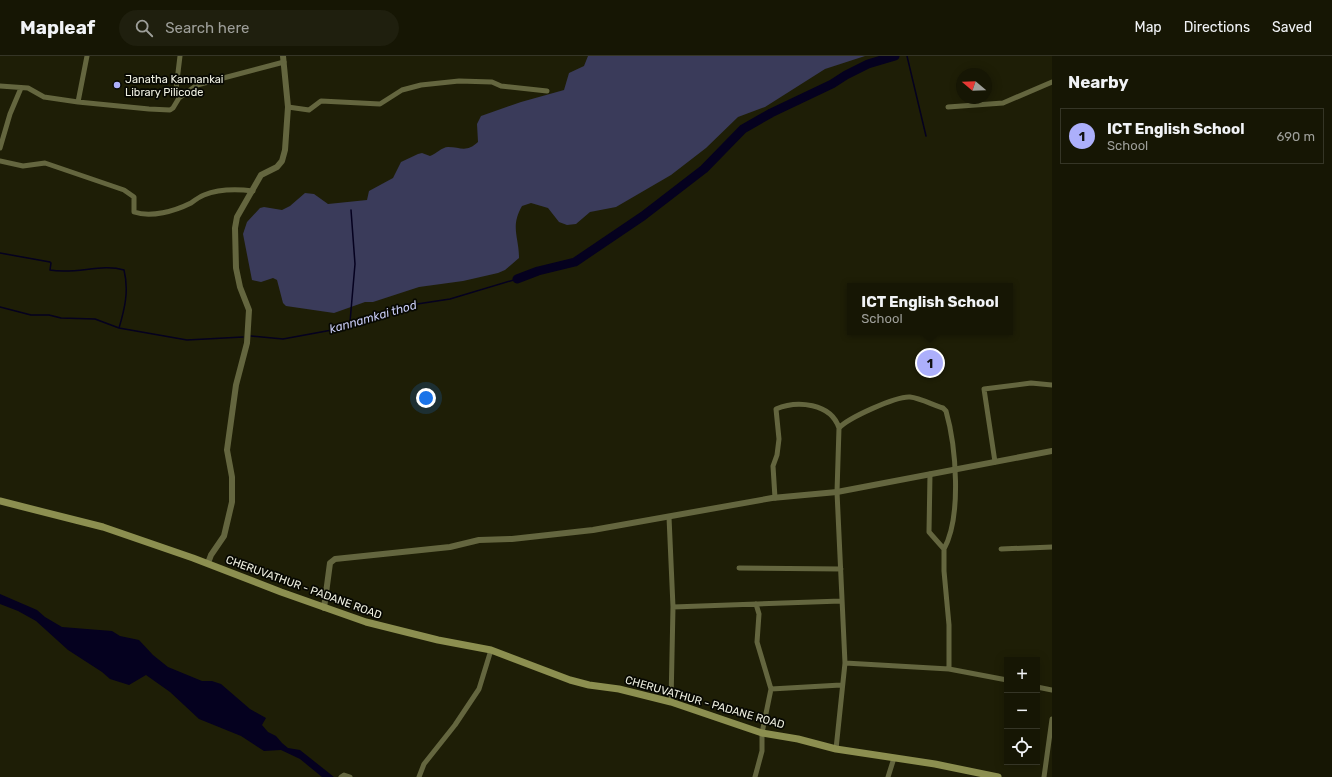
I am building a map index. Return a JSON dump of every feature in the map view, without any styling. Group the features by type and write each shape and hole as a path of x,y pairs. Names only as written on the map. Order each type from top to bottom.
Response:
{"main road":[{"name":"CHERUVATHUR - PADANE ROAD","path":"0,501 97,525 208,563 324,608 366,622 404,632 491,650 570,680 589,685 619,689 671,702 762,732 798,739 836,749 935,764 998,777"}],"street":[{"path":"78,102 87,56"},
{"path":"179,98 176,89 180,56"},
{"path":"0,86 28,88 44,97 78,102 149,110 170,110 179,98 197,85 284,59 288,107 285,150 282,161 277,167 261,175 237,217 235,228 236,268 240,287 249,310 246,343 236,385 227,450 232,477 232,502 224,536 211,555 208,563"},
{"path":"288,107 309,110 321,101 332,100 361,104 380,104 402,90 421,85 459,81 492,82 501,86 547,92"},
{"path":"948,107 1003,103 1052,82"},
{"path":"0,148 10,114 21,88"},
{"path":"0,161 23,166 45,163 124,190 134,197 134,212 138,213 160,213 177,209 205,194 219,191 253,191"},
{"path":"995,462 984,389 1031,383 1052,386"},
{"path":"839,428 852,417 897,399 911,397 942,408 948,418 956,480 955,504 949,539 944,549 944,571 949,625 949,670"},
{"path":"775,498 773,466 777,455 779,439 776,409 796,405 826,409 838,422 839,428 837,492 845,663 841,685 836,749"},
{"path":"324,608 330,563 335,559 450,547 479,540 567,534 775,498 837,492 1052,451"},
{"path":"930,474 929,532 944,549"},
{"path":"669,517 673,607 671,702"},
{"path":"1001,549 1052,547"},
{"path":"739,568 841,569"},
{"path":"673,607 841,601"},
{"path":"755,777 762,751 762,732 770,689 757,642 759,614 756,604"},
{"path":"419,777 424,764 455,725 479,689 491,650"},
{"path":"845,663 949,670 1004,679"},
{"path":"770,689 841,685"},
{"path":"1040,688 1052,690"},
{"path":"1044,777 1052,719"},
{"path":"888,777 894,758"},
{"path":"341,777 344,775 350,777"}],"shaded area":[{"path":"588,56 865,56 825,69 765,107 738,117 706,148 671,175 616,207 590,212 576,224 567,225 559,222 548,208 531,203 522,206 516,220 519,258 505,270 498,273 463,281 419,287 373,302 365,302 334,313 286,306 283,303 277,280 273,278 261,282 252,280 243,234 247,222 260,208 264,207 282,210 290,206 305,193 314,194 328,204 367,200 369,191 393,178 401,162 422,153 430,156 446,147 463,149 474,145 478,142 477,124 481,116 521,102 564,90 569,73 584,66"},
{"path":"0,594 37,610 45,617 62,627 112,631 120,636 139,640 153,655 168,667 202,681 212,681 221,684 250,709 266,718 262,725 268,732 276,736 288,748 300,750 334,777 322,777 300,759 281,750 264,751 241,736 199,719 170,692 146,675 129,685 110,679 102,672 68,650 36,621 18,611 0,604"}],"waterway":[{"path":"517,279 538,271 575,262 643,216 704,169 743,129 771,113 832,84 868,64 895,56"},
{"path":"907,56 926,136"},
{"path":"350,322 355,264 351,210"},
{"path":"0,253 50,262 50,270 69,271 97,268 115,268 124,270 126,299 119,328"},
{"name":"kannamkai thod","path":"251,336 283,339 332,330 352,321 404,306 450,299 517,279"},
{"name":"kannamkai thod","path":"0,307 31,315 95,319 119,328 187,340 243,337"}],"place":[{"name":"Janatha Kannankai Library Pilicode","path":"117,85"},
{"name":"ICT English School","path":"930,363"}]}
